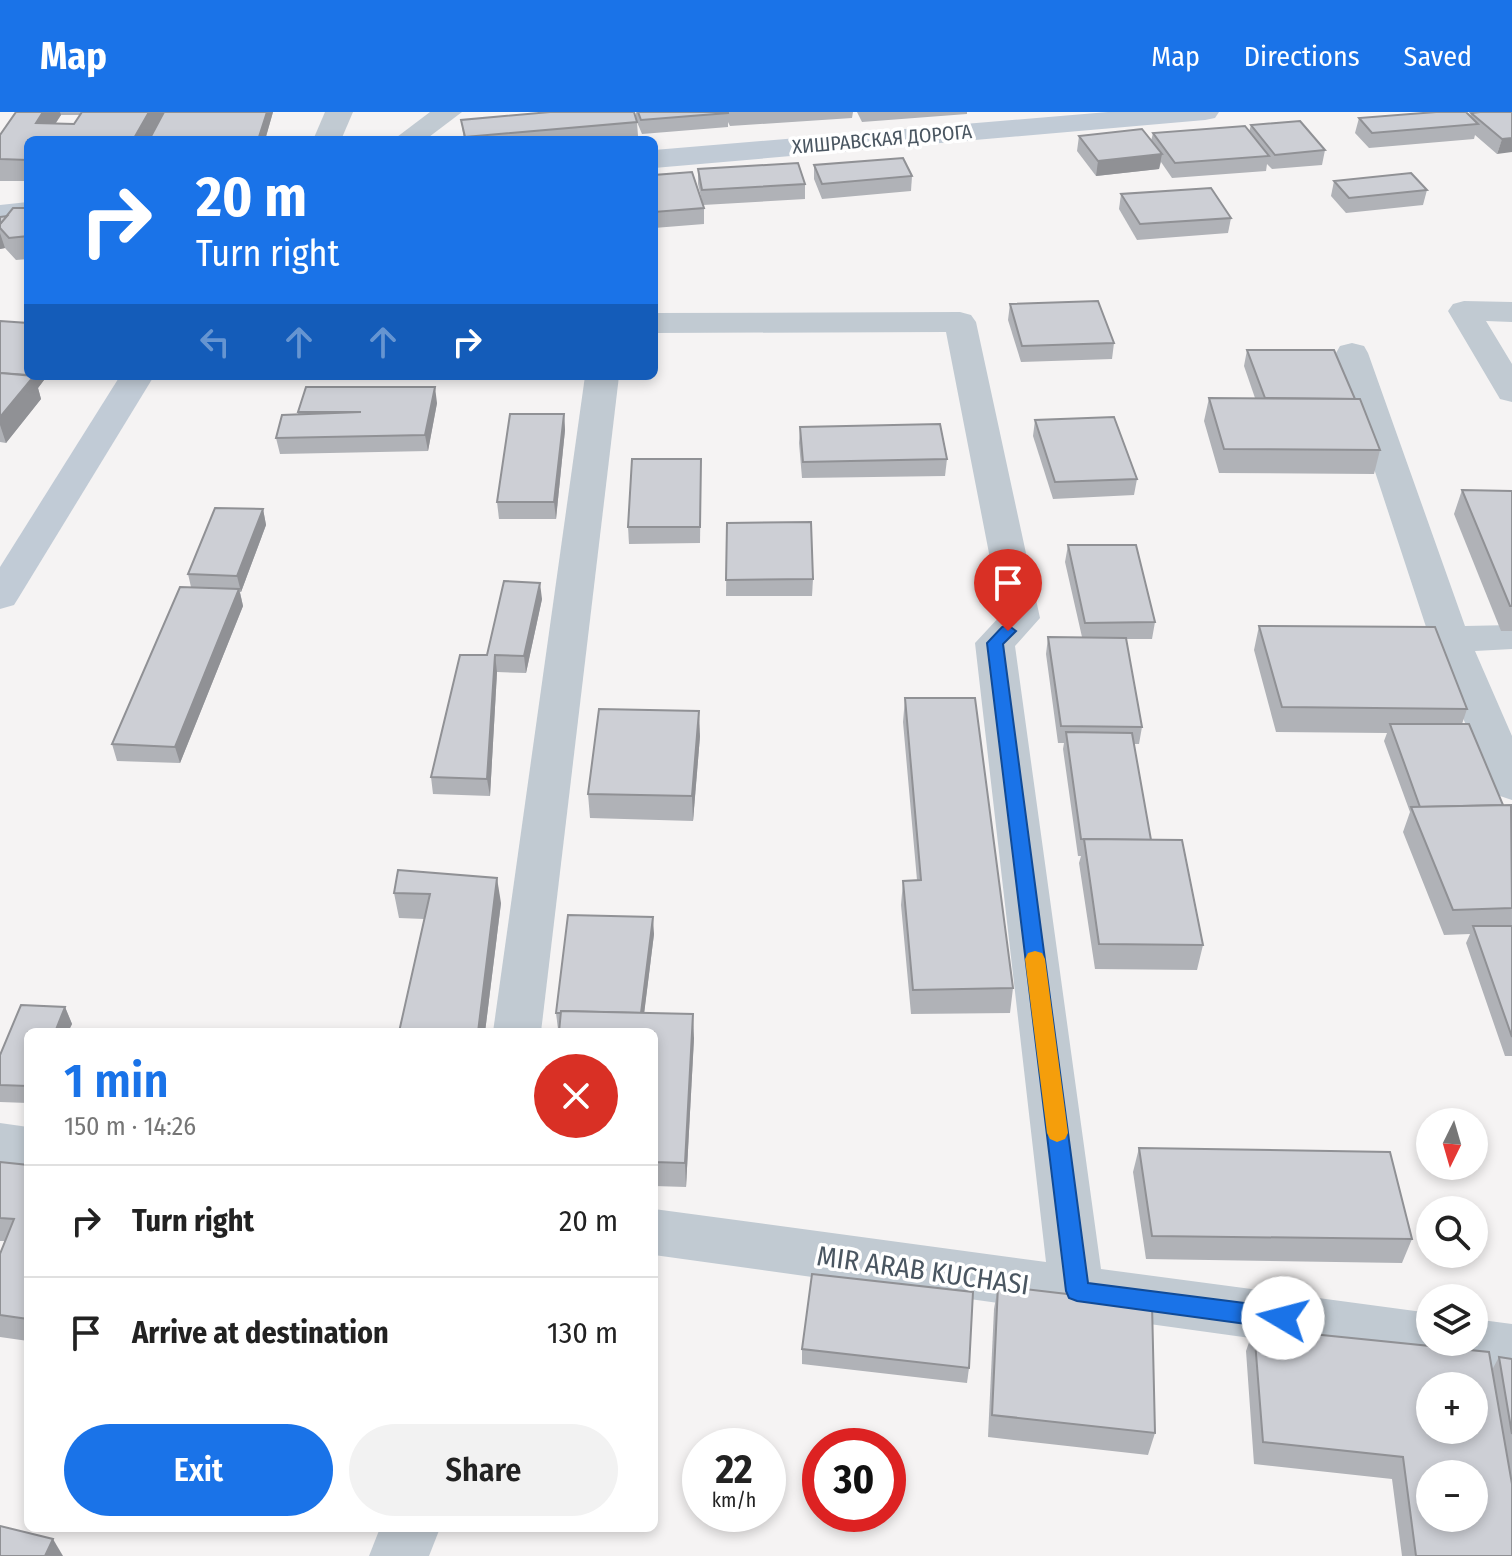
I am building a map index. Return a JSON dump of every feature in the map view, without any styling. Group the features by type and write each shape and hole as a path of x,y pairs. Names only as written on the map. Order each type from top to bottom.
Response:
{"main road":[{"name":"ХИШРАВСКАЯ ДОРОГА","path":"658,159 1205,112"},
{"path":"0,214 24,211"},
{"path":"0,597 135,380"}],"street":[{"path":"329,136 339,112"},
{"path":"413,136 448,112"},
{"path":"1512,312 1464,311 1512,392"},
{"path":"658,323 960,322 1021,618 995,643 1077,1291"},
{"path":"1352,353 1450,639 1512,785"},
{"path":"518,1028 601,380"},
{"path":"1450,639 1512,637"},
{"path":"0,1144 24,1147"},
{"name":"MIR ARAB KUCHASI","path":"658,1233 1416,1336"},
{"path":"1488,1346 1512,1349"},
{"path":"399,1556 408,1532"}],"building":[{"path":"16,112 43,112 36,123 74,124 82,112 149,112 135,136 24,136 24,160 0,159 0,135"},
{"path":"164,112 267,112 259,136 151,136"},
{"path":"550,112 634,112 637,122 465,136 461,120"},
{"path":"638,112 728,112 728,113 641,120"},
{"path":"1466,112 1478,124 1372,133 1359,118"},
{"path":"1512,112 1512,138 1502,139 1471,113"},
{"path":"1300,121 1325,150 1275,155 1251,125"},
{"path":"1245,126 1269,156 1175,163 1153,133"},
{"path":"1142,129 1162,154 1098,161 1079,136"},
{"path":"903,158 912,176 822,184 814,165"},
{"path":"798,163 805,184 702,190 698,169"},
{"path":"692,172 704,208 658,212 658,175"},
{"path":"1411,173 1427,190 1349,198 1334,181"},
{"path":"1211,188 1231,218 1140,224 1121,194"},
{"path":"13,208 24,208 24,236 9,238 0,224"},
{"path":"1098,301 1114,343 1022,346 1010,304"},
{"path":"0,321 24,323 24,375 0,373"},
{"path":"1247,350 1334,350 1355,399 1265,398"},
{"path":"0,373 24,375 24,380 31,380 0,417"},
{"path":"306,387 435,387 425,435 276,438 282,415 361,412 298,412"},
{"path":"1209,398 1360,399 1380,450 1224,449"},
{"path":"510,414 564,414 554,502 497,502"},
{"path":"1114,417 1137,479 1055,482 1035,420"},
{"path":"940,424 947,459 803,462 800,427"},
{"path":"632,459 701,459 700,527 628,527"},
{"path":"1462,490 1512,491 1512,606 1510,606"},
{"path":"215,508 263,509 237,576 188,574"},
{"path":"811,522 813,579 726,580 727,523"},
{"path":"1068,545 1136,545 1155,622 1085,623"},
{"path":"504,581 540,583 524,656 495,655 487,779 431,777 460,655 487,655"},
{"path":"180,587 239,589 175,747 112,744"},
{"path":"1259,626 1435,627 1467,709 1282,707"},
{"path":"1048,637 1126,638 1142,727 1061,726"},
{"path":"905,698 975,698 1013,988 913,990 903,881 921,880"},
{"path":"599,709 699,711 692,796 588,794"},
{"path":"1390,724 1469,724 1503,805 1420,807"},
{"path":"1066,732 1132,733 1151,840 1081,839"},
{"path":"1511,805 1512,908 1453,910 1411,807"},
{"path":"1084,839 1182,840 1203,945 1099,944"},
{"path":"398,870 497,878 478,1028 400,1028 430,894 394,893"},
{"path":"568,915 653,917 641,1013 556,1013"},
{"path":"1473,926 1512,926 1512,1037"},
{"path":"21,1005 65,1007 57,1028 24,1028 24,1086 0,1085 0,1055"},
{"path":"561,1011 693,1014 685,1163 658,1162 658,1028 559,1028"},
{"path":"1139,1148 1390,1152 1412,1239 1152,1236"},
{"path":"0,1162 24,1165 24,1318 0,1315 0,1254 14,1219 0,1218"},
{"path":"812,1274 973,1292 969,1368 802,1349"},
{"path":"998,1286 1152,1304 1155,1433 992,1415"},
{"path":"1254,1328 1416,1345 1416,1356 1488,1356 1489,1352 1512,1484 1512,1556 1416,1556 1403,1457 1263,1442"},
{"path":"1499,1357 1512,1359 1512,1434"},
{"path":"0,1526 53,1539 45,1556 0,1556"}],"slow traffic":[{"path":"1035,959 1057,1133"}],"route":[{"path":"1008,631 995,643 1077,1291 1283,1318"}]}
